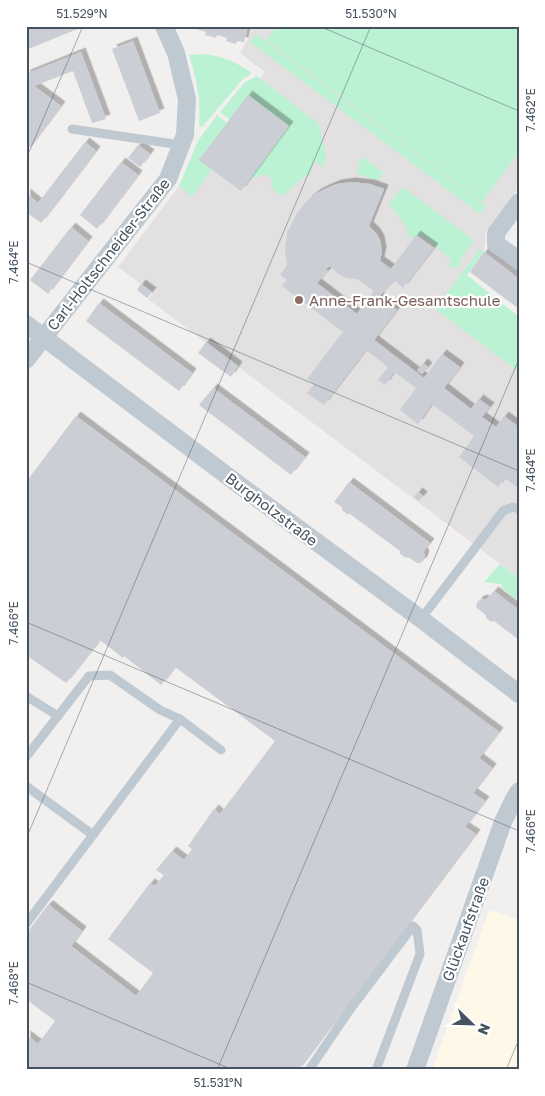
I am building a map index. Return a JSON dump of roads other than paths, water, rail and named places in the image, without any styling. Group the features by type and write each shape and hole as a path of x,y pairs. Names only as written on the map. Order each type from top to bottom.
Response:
{"street":[{"name":"Carl-Holtschneider-Straße","path":"26,360 168,179 185,135 187,99 176,53 164,26"},
{"path":"519,202 496,233 496,244 519,260"},
{"name":"Burgholzstraße","path":"27,326 519,694"},
{"name":"Glückaufstraße","path":"415,1070 502,822 519,791"}],"lane":[{"path":"72,129 181,145"},
{"path":"421,619 503,512 513,507 519,509"},
{"path":"26,757 89,676 110,675 160,710 180,719 221,750"},
{"path":"26,696 58,716"},
{"path":"26,924 180,719"},
{"path":"26,786 93,835"},
{"path":"309,1070 349,1011 413,926 417,930 420,954 376,1070"}],"place":[{"name":"Anne-Frank-Gesamtschule","path":"299,300"}]}
